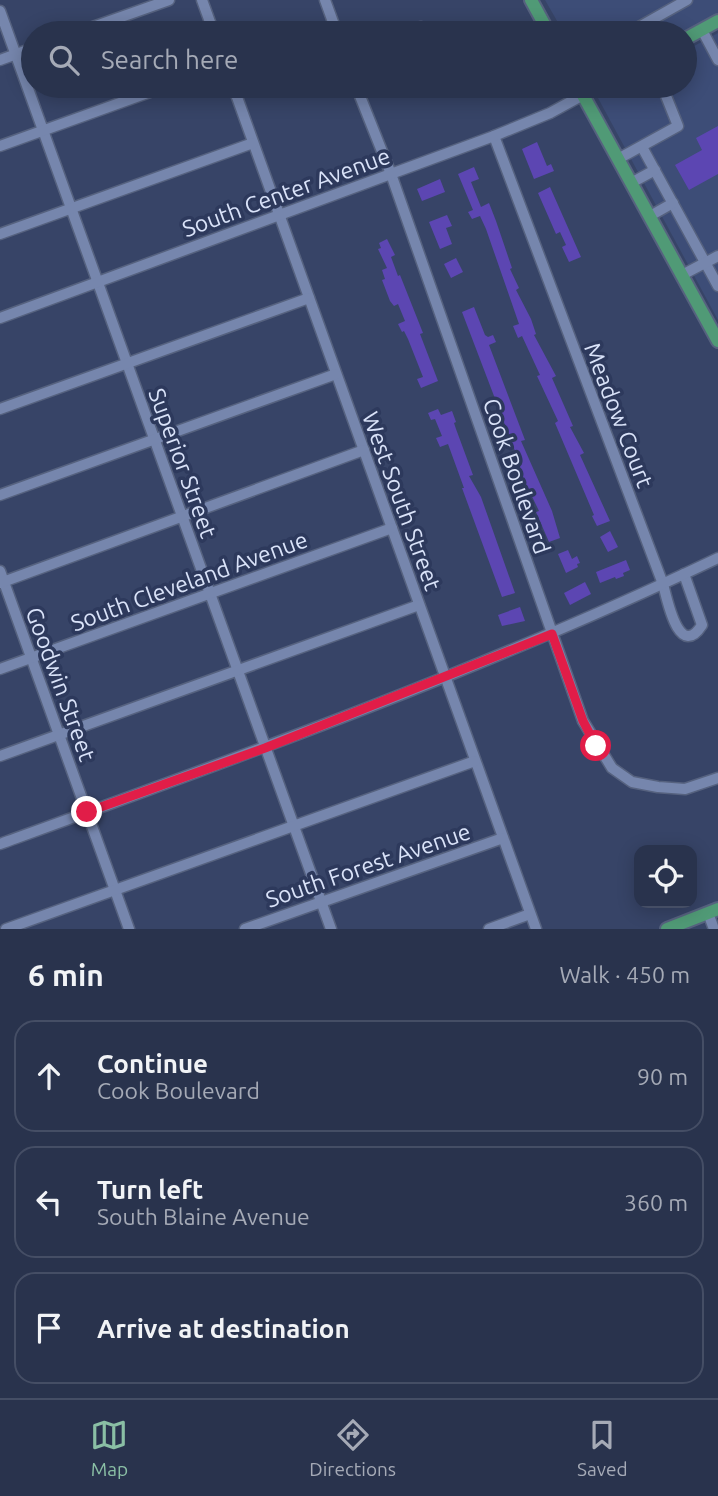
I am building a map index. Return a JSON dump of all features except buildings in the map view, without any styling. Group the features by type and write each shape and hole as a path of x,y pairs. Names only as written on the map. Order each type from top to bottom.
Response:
{"main road":[{"path":"531,0 543,21"},
{"path":"697,33 718,22"},
{"path":"585,98 718,341"},
{"path":"673,928 713,911"}],"street":[{"path":"110,21 169,0"},
{"path":"202,0 210,21"},
{"path":"325,0 333,21"},
{"path":"650,21 687,0"},
{"name":"Superior Street","path":"0,11 21,69"},
{"path":"702,30 718,60"},
{"path":"0,60 21,53"},
{"name":"Superior Street","path":"31,98 331,929"},
{"path":"0,146 134,98"},
{"name":"West South Street","path":"237,98 536,929"},
{"name":"Cook Boulevard","path":"361,98 391,174 583,721 612,768 632,782 685,789 718,778"},
{"name":"South Center Avenue","path":"0,318 494,136 550,113 570,98"},
{"path":"618,159 678,126 667,98"},
{"name":"Meadow Court","path":"494,136 663,584 674,623 679,632 691,635 702,625 684,574"},
{"path":"0,234 253,143"},
{"path":"642,147 718,286"},
{"path":"631,183 655,170"},
{"path":"650,216 673,203"},
{"path":"682,275 718,256"},
{"path":"0,409 309,298"},
{"path":"0,495 336,374"},
{"path":"1,579 182,517 364,450"},
{"name":"South Cleveland Avenue","path":"0,669 392,528"},
{"path":"0,844 265,748 447,678 552,634 718,558"},
{"name":"Goodwin Street","path":"1,579 129,929"},
{"path":"0,757 419,605"},
{"path":"6,929 475,761"},
{"name":"South Forest Avenue","path":"245,929 503,838"},
{"path":"713,911 714,929"},
{"path":"489,929 530,914"}],"shaded area":[{"path":"545,0 718,0 718,14 697,25 697,21 557,21"},
{"path":"718,33 718,320 598,98 697,98 697,44"}],"route":[{"path":"87,812 265,748 447,678 552,634 583,721 596,746"}]}
